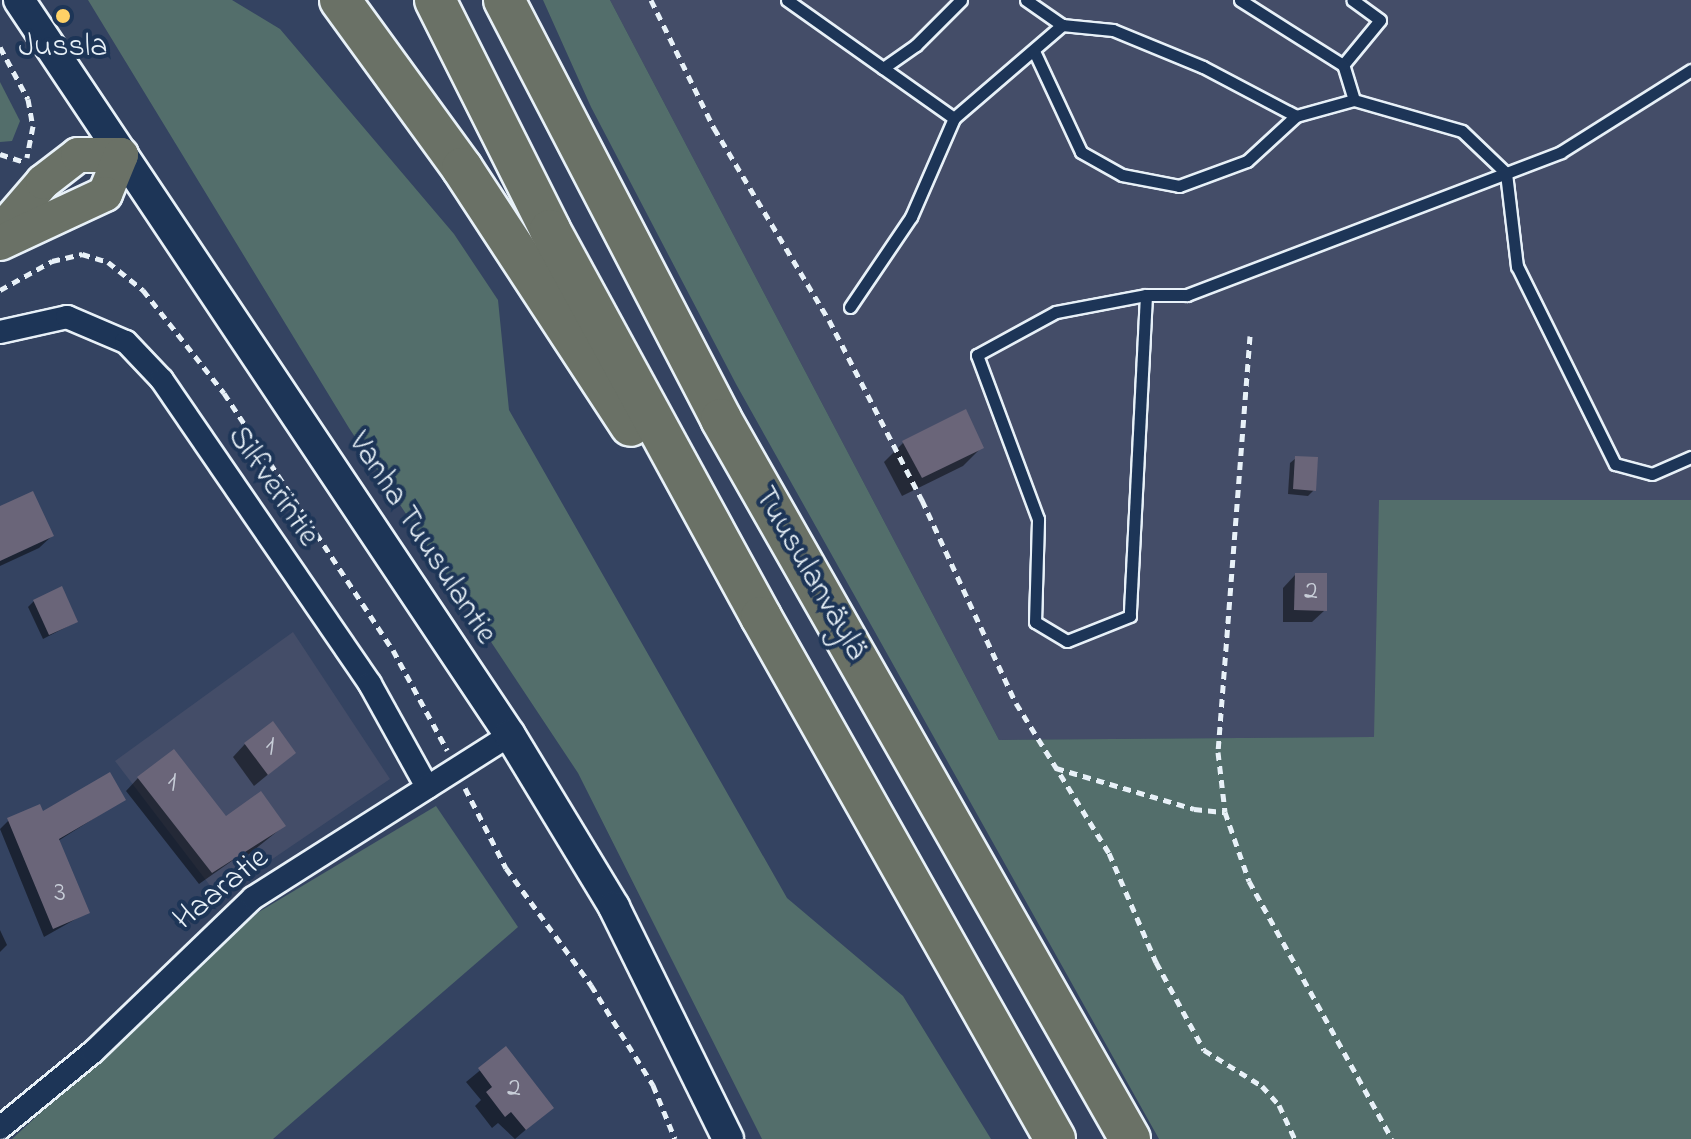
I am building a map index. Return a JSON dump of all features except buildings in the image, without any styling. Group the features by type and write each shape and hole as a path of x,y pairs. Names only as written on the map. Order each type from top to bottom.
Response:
{"highway":[{"path":"340,0 462,168 761,617"},
{"name":"Tuusulanväylä","path":"435,0 550,230 761,617 1055,1139"},
{"name":"Tuusulanväylä","path":"504,0 721,419 1130,1139"},
{"path":"517,0 544,82"}],"main road":[{"name":"Vanha Tuusulantie","path":"19,0 510,735 614,907 728,1139"},
{"path":"0,232 43,182 78,155 121,155 105,194 0,243"}],"street":[{"name":"Silfverintie","path":"0,332 67,317 126,342 162,380 370,684 427,787"},
{"name":"Haaratie","path":"0,1128 93,1052 253,898 510,735"}],"lane":[{"path":"787,0 954,118"},
{"path":"883,68 916,45 961,0"},
{"path":"1026,0 1062,25 1113,30 1203,67 1296,116"},
{"path":"1240,0 1343,65 1354,100"},
{"path":"1343,65 1380,20 1352,0"},
{"path":"850,307 911,217 954,118 1062,25"},
{"path":"1034,51 1081,152 1122,175 1179,186 1247,161 1296,116 1354,100 1462,131 1506,173 1517,266 1615,464 1652,474 1691,457"},
{"path":"1146,295 1130,616 1067,641 1035,622 1038,519 977,355 1056,312 1146,295 1187,295 1561,152 1691,70"}],"path":[{"path":"651,0 714,128 829,320 922,500 1016,703 1109,853 1156,962 1204,1050 1262,1086 1279,1105 1295,1139"},
{"path":"0,47 28,99 33,126 26,162 0,154"},
{"path":"0,290 52,261 82,254 108,262 143,290 191,346 393,650 456,768 486,835 591,985 653,1085 675,1139"},
{"path":"1250,336 1218,752 1225,812 1249,881 1392,1139"},
{"path":"1055,768 1194,809 1225,812"}],"shaded area":[{"path":"610,0 1691,0 1691,500 1380,500 1375,737 999,740"},
{"path":"293,632 390,779 218,896 115,761"}],"green space":[{"path":"88,0 232,0 280,29 454,234 498,300 509,410 787,898 903,996 991,1139 762,1139 578,773 349,428"},
{"path":"543,0 610,0 999,740 1374,737 1379,500 1691,500 1691,1139 1159,1139 736,384 591,107"},
{"path":"0,82 20,121 12,141 0,142"},
{"path":"436,806 518,927 273,1139 12,1139 257,913"}],"place":[{"name":"Jussla","path":"63,16"}]}
